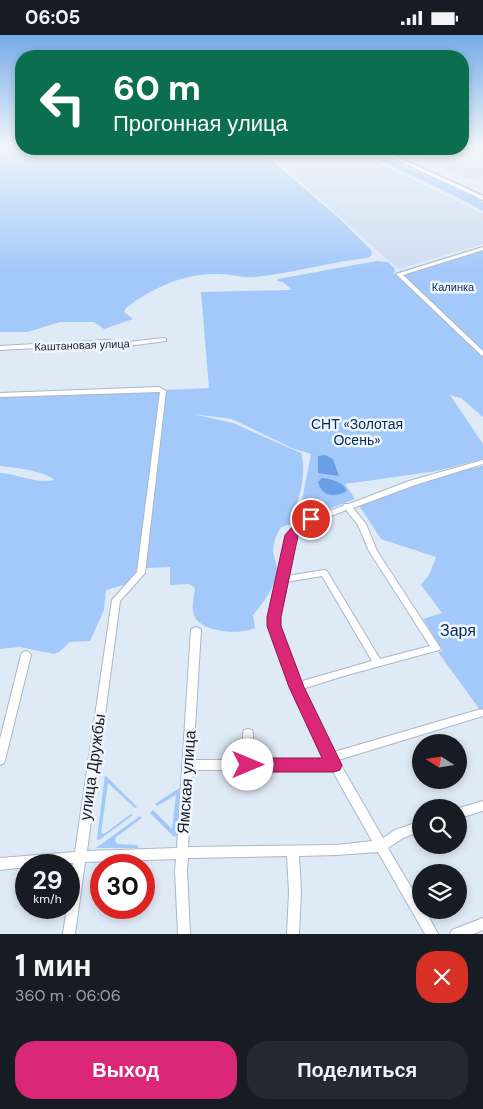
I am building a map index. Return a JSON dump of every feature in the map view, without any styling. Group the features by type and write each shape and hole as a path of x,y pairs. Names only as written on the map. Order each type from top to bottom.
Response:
{"highway":[{"path":"461,188 483,198"}],"street":[{"path":"482,248 399,274 483,354"},
{"name":"Каштановая улица","path":"0,348 108,342 128,344 164,340"},
{"name":"улица Дружбы","path":"0,395 159,389 163,391 141,573 116,600 80,857"},
{"path":"432,934 332,761 296,687 274,626 274,617 292,535 297,529 311,519 347,506 412,483 483,462"},
{"path":"296,687 436,648 373,551 362,524 347,506"},
{"path":"281,580 324,573 378,663"},
{"name":"Ямская улица","path":"184,934 182,853 196,630"},
{"path":"0,760 26,655"},
{"path":"187,765 248,765 332,761 481,713"},
{"path":"248,733 248,765"},
{"path":"467,811 483,806"},
{"path":"80,857 182,853 293,852 381,846 399,834 412,829"},
{"path":"293,852 293,934"},
{"path":"0,864 15,863"},
{"name":"улица Дружбы","path":"69,934 71,919"},
{"path":"456,934 483,924"}],"shaded area":[{"path":"307,188 430,188 483,214 483,244 398,269"},
{"path":"325,455 333,459 339,476 318,473 318,456"},
{"path":"322,478 330,479 343,485 347,491 337,495 325,493 318,482"}],"green space":[{"path":"0,188 304,188 342,221 371,250 372,255 368,258 283,273 255,277 205,274 181,279 158,288 126,308 124,312 133,319 104,329 94,322 60,322 27,332 0,332"},
{"path":"438,188 453,188 483,202 483,211"},
{"path":"479,247 483,248 483,417 461,398 450,395 483,444 483,459 437,471 345,484 355,499 298,521 311,454 292,448 232,419 193,414 233,423 301,453 303,465 301,490 293,509 296,521 281,527 276,538 273,549 277,567 276,575 269,594 253,615 255,628 231,632 204,626 194,615 195,588 189,584 170,585 170,567 145,568 165,390 209,388 201,292 292,290 283,282 277,281 278,279 376,261 388,262 395,269 394,274 395,275 395,273"},
{"path":"161,391 140,573 124,585 106,590 104,610 90,641 70,642 54,654 20,647 0,649 0,473 41,481 54,480 37,472 0,466 0,396"},
{"name":"Заря","path":"483,466 483,714 438,652 443,651 423,619 442,613 421,585 429,575 436,557 381,539 358,504 461,470"},
{"path":"105,775 137,807 135,808 108,783 101,833 104,834 131,814 133,815 99,840 97,839"},
{"path":"181,787 177,836 174,837 150,813 153,810 172,829 176,795 157,806 155,804"},
{"path":"140,816 142,818 116,837 115,841 118,844 137,845 139,848 96,848"}],"route":[{"path":"248,765 334,765 296,687 274,626 281,580 292,535 311,519"}],"park label":[{"name":"Калинка","path":"453,287"},
{"name":"СНТ «Золотая Осень»","path":"357,432"}]}
